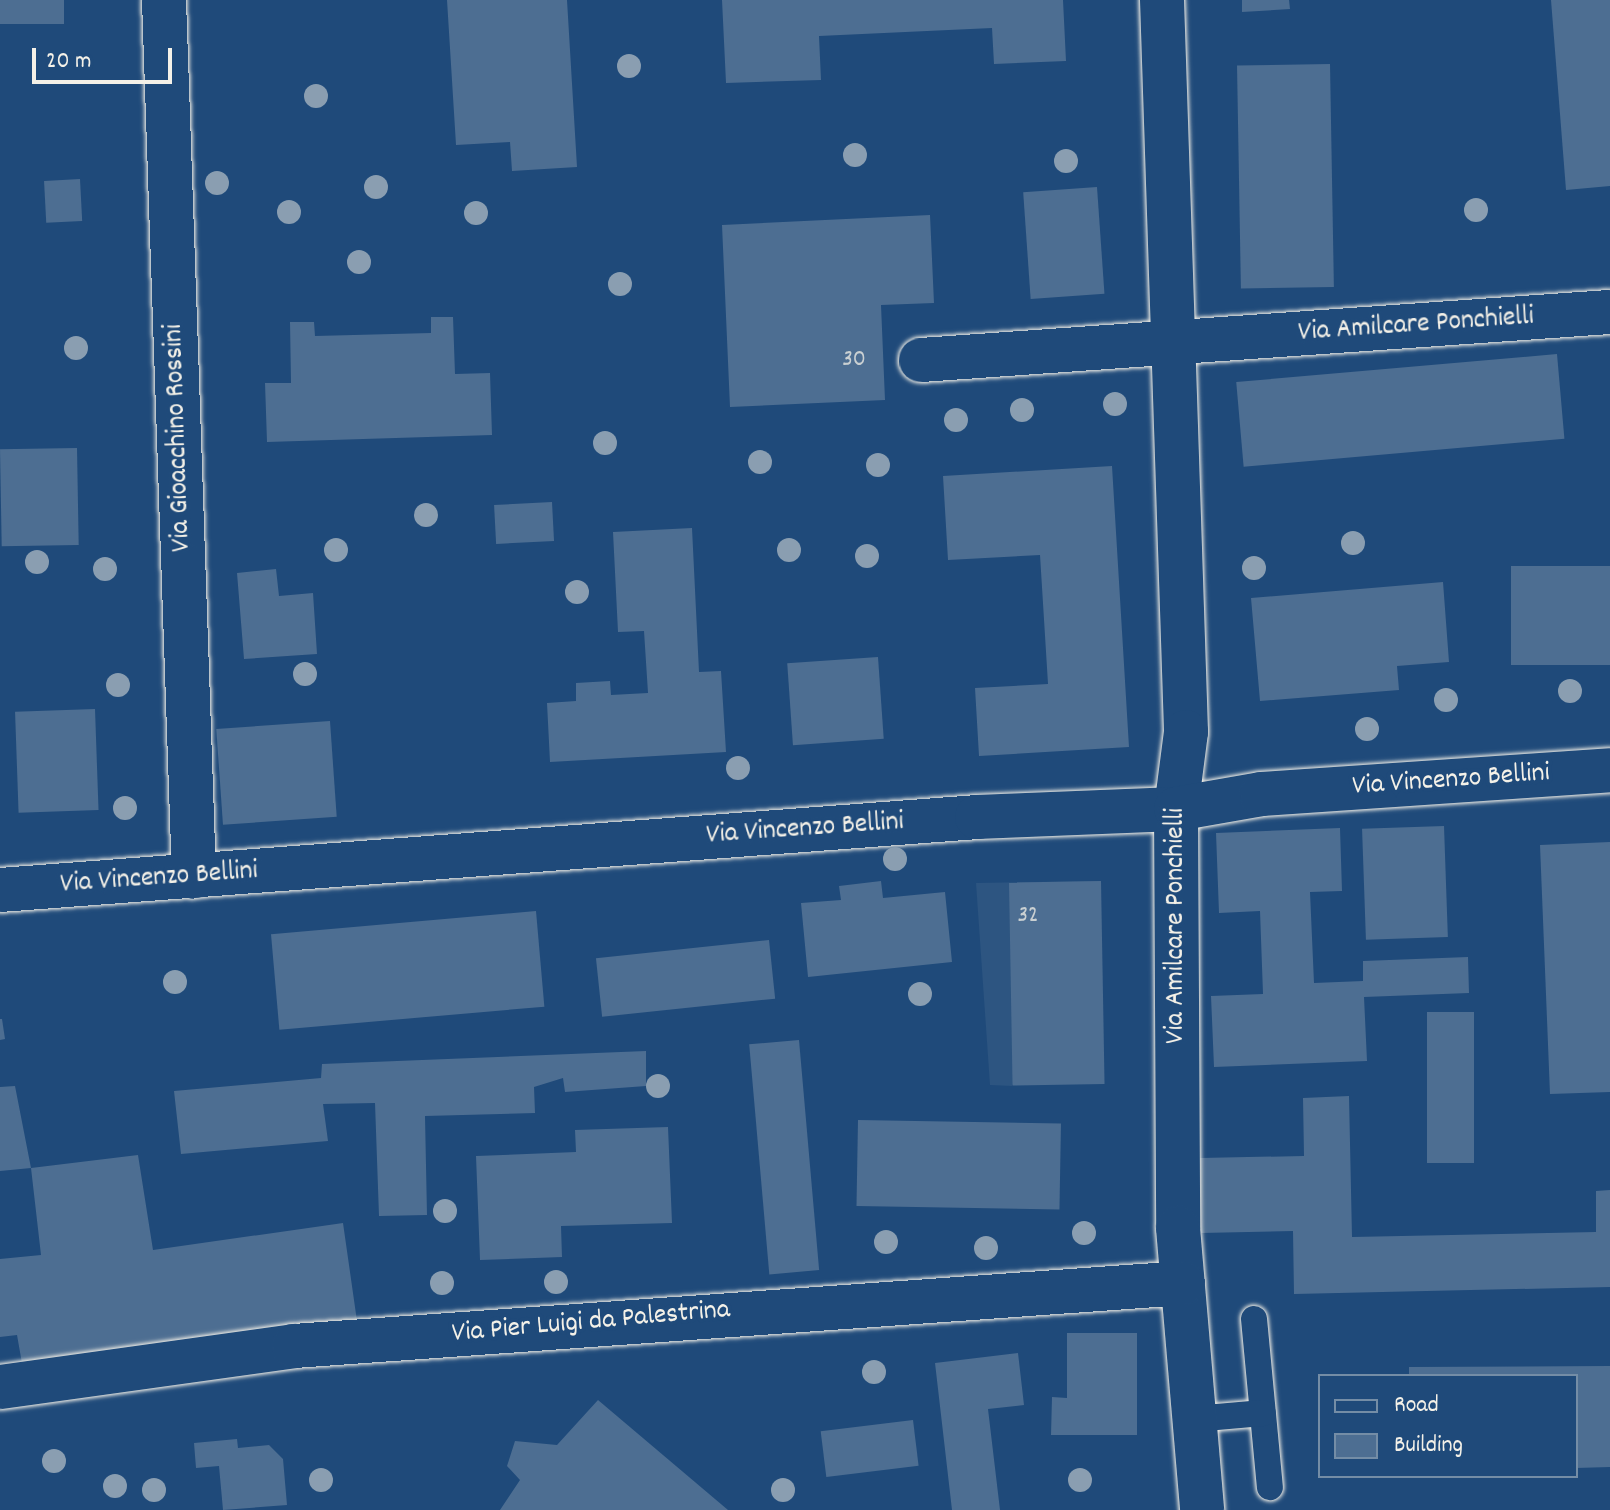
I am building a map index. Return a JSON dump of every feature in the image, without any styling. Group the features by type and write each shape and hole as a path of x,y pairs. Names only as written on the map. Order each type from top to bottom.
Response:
{"street":[{"name":"Via Gioacchino Rossini","path":"164,0 194,876"},
{"name":"Via Amilcare Ponchielli","path":"1162,0 1186,732 1176,809 1183,1283 1202,1510"},
{"name":"Via Amilcare Ponchielli","path":"921,360 1610,312"},
{"name":"Via Vincenzo Bellini","path":"0,890 1176,809 1262,794 1610,770"},
{"name":"Via Pier Luigi da Palestrina","path":"0,1387 294,1346 1183,1283"}],"lane":[{"path":"1254,1319 1270,1487"},
{"path":"1194,1419 1263,1413"}],"shaded area":[{"path":"1101,881 1012,1086 990,1085 976,883"}],"building":[{"path":"0,0 64,0 64,24 0,24"},
{"path":"447,0 567,0 577,167 512,171 510,142 456,145"},
{"path":"722,0 1063,0 1066,61 994,64 992,28 819,36 821,80 726,83"},
{"path":"1242,0 1289,0 1290,9 1242,12"},
{"path":"1551,0 1610,0 1610,186 1566,190"},
{"path":"1330,64 1334,287 1241,289 1237,66"},
{"path":"80,179 82,221 46,223 44,181"},
{"path":"1097,187 1104,294 1031,299 1023,192"},
{"path":"930,215 934,303 881,305 885,400 730,407 722,225"},
{"path":"431,317 453,317 455,374 490,373 492,435 267,442 265,383 291,383 290,322 314,322 315,336 431,333"},
{"path":"1557,354 1564,439 1244,467 1236,382"},
{"path":"77,448 79,545 2,546 0,449"},
{"path":"1112,466 1129,747 979,756 975,688 1048,684 1040,555 948,560 943,476"},
{"path":"552,502 554,541 496,544 494,505"},
{"path":"692,528 699,672 721,671 726,752 550,762 547,703 576,701 576,683 610,681 611,695 648,693 644,631 618,632 613,532"},
{"path":"1511,566 1610,566 1610,665 1511,665"},
{"path":"276,569 279,596 313,593 317,654 244,659 237,573"},
{"path":"1443,582 1449,662 1397,666 1399,690 1260,701 1251,598"},
{"path":"878,657 884,739 793,745 787,663"},
{"path":"95,709 99,810 19,813 15,712"},
{"path":"330,721 337,817 223,825 216,729"},
{"path":"1444,826 1448,937 1366,940 1362,829"},
{"path":"1340,828 1342,891 1310,892 1314,983 1363,981 1363,961 1468,957 1469,993 1364,997 1367,1061 1214,1067 1211,996 1263,994 1260,911 1219,913 1216,833"},
{"path":"1610,842 1610,1092 1550,1094 1540,845"},
{"path":"881,881 883,898 945,892 952,962 808,977 801,903 841,900 839,886"},
{"path":"1101,881 1105,1084 1013,1086 1009,883"},
{"path":"536,911 544,1007 279,1030 271,934"},
{"path":"769,940 775,999 602,1017 596,958"},
{"path":"1427,1012 1474,1012 1474,1163 1427,1163"},
{"path":"0,1019 5,1039 0,1040"},
{"path":"799,1040 819,1270 769,1274 749,1044"},
{"path":"646,1051 646,1086 565,1092 563,1078 534,1087 535,1113 425,1116 427,1215 379,1216 375,1103 323,1104 328,1141 181,1154 174,1091 321,1078 322,1064"},
{"path":"15,1086 31,1168 0,1171 0,1087"},
{"path":"1349,1096 1352,1237 1596,1232 1596,1191 1610,1190 1610,1287 1294,1294 1293,1231 1201,1233 1200,1158 1304,1156 1303,1098"},
{"path":"858,1120 1061,1124 1059,1210 856,1206"},
{"path":"668,1127 672,1223 561,1226 562,1257 480,1260 476,1156 576,1152 575,1130"},
{"path":"138,1155 153,1250 343,1223 357,1321 23,1369 17,1335 0,1337 0,1259 41,1255 31,1168"},
{"path":"1067,1333 1137,1333 1137,1435 1051,1435 1052,1397 1067,1398"},
{"path":"1018,1353 1024,1405 988,1409 1000,1510 952,1510 935,1363"},
{"path":"1610,1366 1610,1467 1578,1468 1578,1374 1409,1374 1409,1367"},
{"path":"598,1400 728,1510 500,1510 520,1480 507,1466 515,1441 557,1445"},
{"path":"913,1420 919,1466 826,1477 821,1431"},
{"path":"237,1439 238,1448 269,1445 283,1459 287,1505 223,1510 219,1466 196,1468 194,1443"}]}
